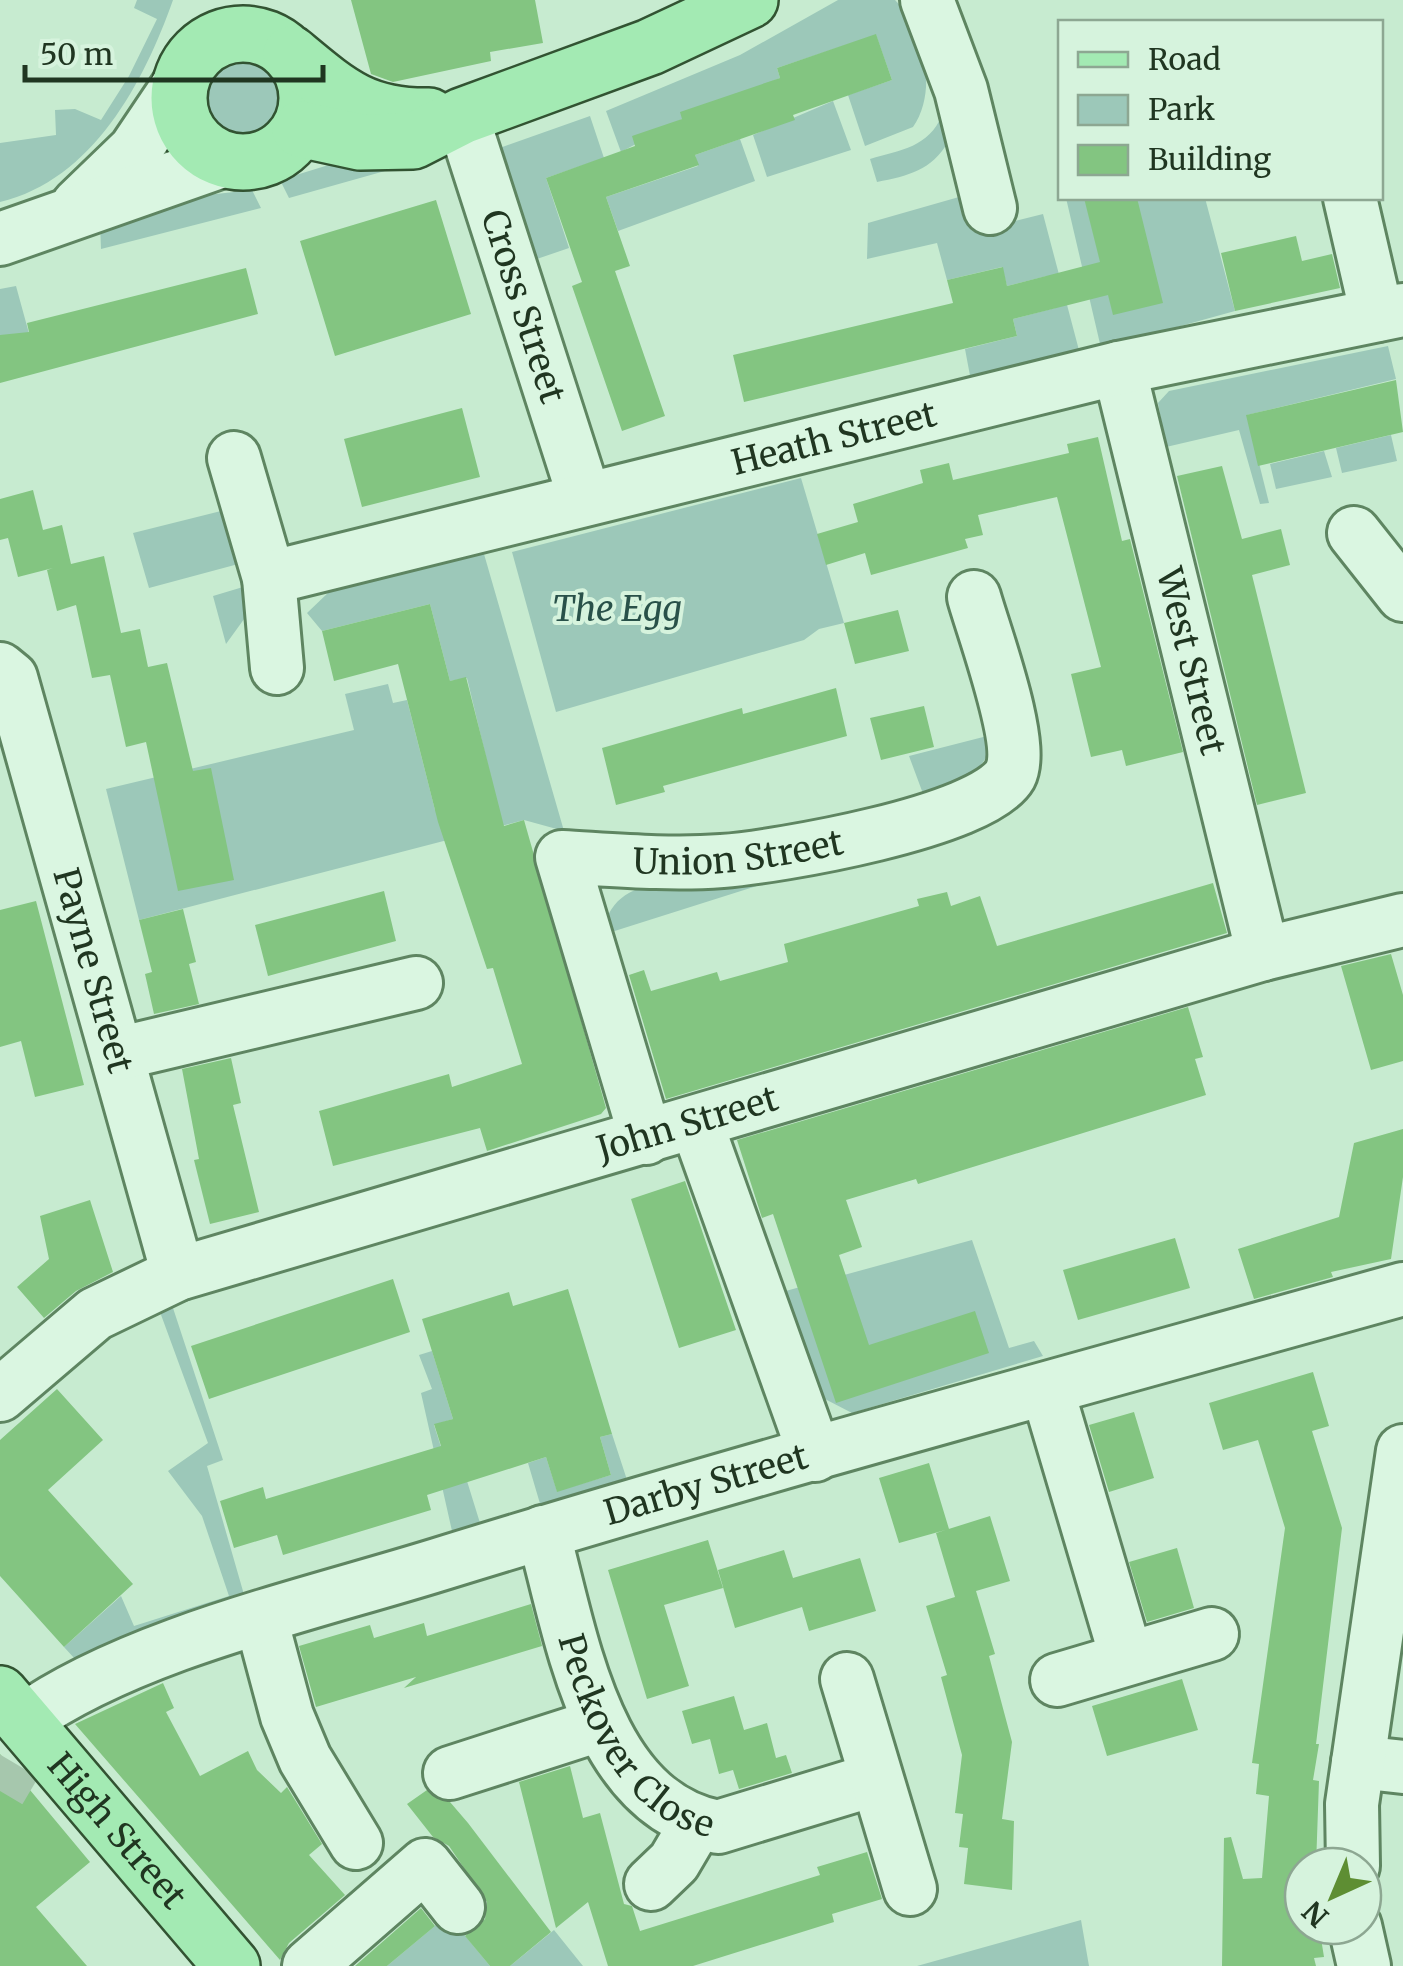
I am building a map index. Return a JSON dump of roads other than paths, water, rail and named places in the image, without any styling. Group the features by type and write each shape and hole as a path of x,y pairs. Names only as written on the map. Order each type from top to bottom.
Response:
{"main road":[{"path":"300,129 360,142 413,141 462,116 650,48 750,0"},
{"path":"247,26 329,86 390,116 462,116"},
{"path":"247,26 306,86 308,103 300,129 271,156 247,163 225,160 198,144 182,120 178,86 184,68 247,26"},
{"name":"High Street","path":"18,1728 232,1966"}],"street":[{"path":"927,0 960,90 990,208"},
{"path":"70,213 135,150 178,86"},
{"name":"Cross Street","path":"462,116 585,499"},
{"path":"0,239 32,231 70,213 225,160"},
{"path":"1351,200 1390,313"},
{"name":"Heath Street","path":"269,578 1119,368 1390,313"},
{"name":"West Street","path":"1119,368 1263,954"},
{"path":"234,458 269,578 276,668"},
{"path":"1354,533 1403,595"},
{"name":"Union Street","path":"646,1138 562,857 723,861 836,843 917,823 965,808 991,792 1010,774 1014,746 974,597"},
{"name":"Payne Street","path":"0,669 11,678 178,1274"},
{"name":"John Street","path":"0,1394 95,1314 178,1274 1263,954 1403,920"},
{"path":"118,1054 416,983"},
{"path":"696,1122 815,1454"},
{"name":"Darby Street","path":"18,1728 83,1681 256,1621 543,1532 1403,1289"},
{"path":"1046,1389 1126,1656"},
{"path":"1352,1846 1352,1804 1381,1765 1403,1451"},
{"name":"Peckover Close","path":"543,1532 599,1724 637,1779 667,1805 697,1823 718,1826 876,1779"},
{"path":"256,1621 305,1759 356,1843"},
{"path":"1056,1680 1126,1656 1212,1634"},
{"path":"847,1679 910,1889"},
{"path":"450,1773 599,1724"},
{"path":"651,1884 674,1862 697,1823"},
{"path":"308,1966 424,1865 458,1907"}],"tunnel":[{"path":"0,1791 16,1764"}],"park label":[{"name":"The Egg","path":"617,609"}]}
